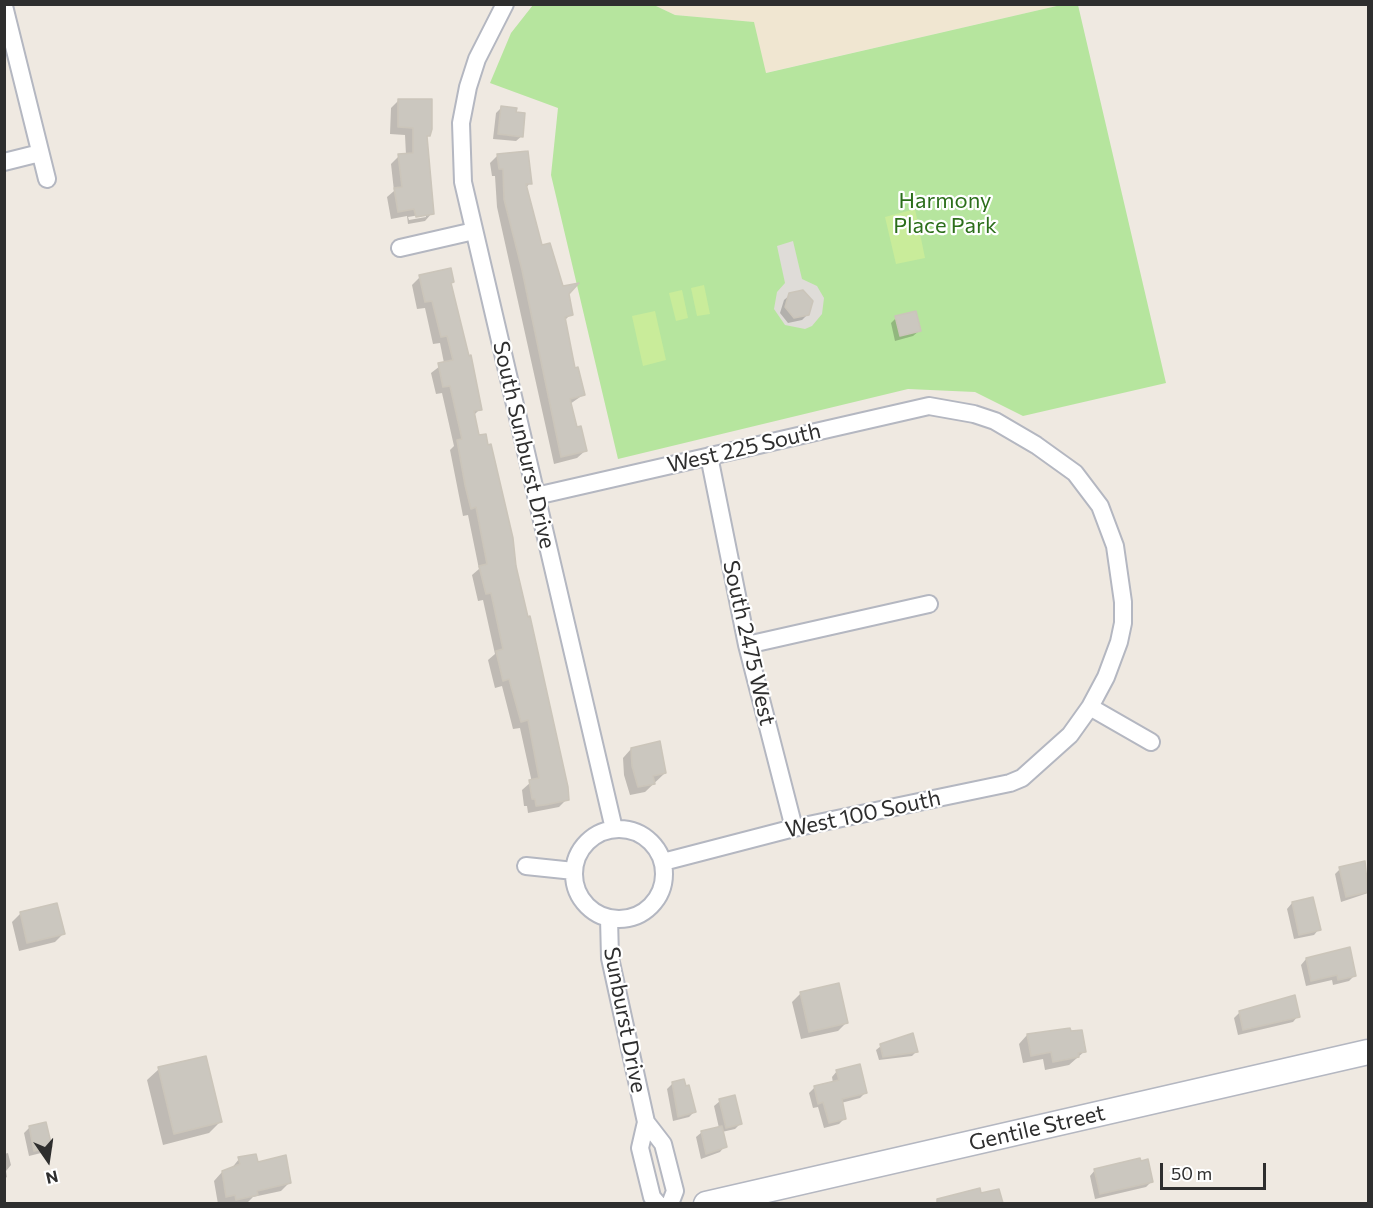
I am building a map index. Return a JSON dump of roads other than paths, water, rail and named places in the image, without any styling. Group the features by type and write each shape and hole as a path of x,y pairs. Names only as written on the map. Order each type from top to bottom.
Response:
{"main road":[{"name":"Gentile Street","path":"706,1203 1368,1052"}],"street":[{"name":"South Sunburst Drive","path":"505,4 477,59 468,87 461,123 463,182 614,829"},
{"path":"4,6 47,179"},
{"path":"4,162 40,153"},
{"path":"400,248 474,231"},
{"name":"West 225 South","path":"536,496 929,406 995,421 1036,445 1075,473 1100,507 1116,546 1123,602 1123,623 1119,642 1106,677 1090,707"},
{"name":"South 2475 West","path":"709,456 747,645 794,828"},
{"path":"747,645 929,604"},
{"path":"1090,707 1151,742"},
{"name":"West 100 South","path":"663,862 794,828 1010,783 1022,778 1070,735 1090,707"},
{"path":"614,829 639,833 649,840 663,862 664,877 660,892 652,905 632,916 609,918 587,905 575,883 574,871 578,855 586,843 599,834 614,829"},
{"path":"526,866 574,871"},
{"name":"Sunburst Drive","path":"609,918 610,958 646,1122 663,1144 675,1191 670,1203"},
{"name":"Sunburst Drive","path":"646,1122 640,1148 652,1197 658,1203"}],"park label":[{"name":"Harmony Place Park","path":"945,214"}]}
